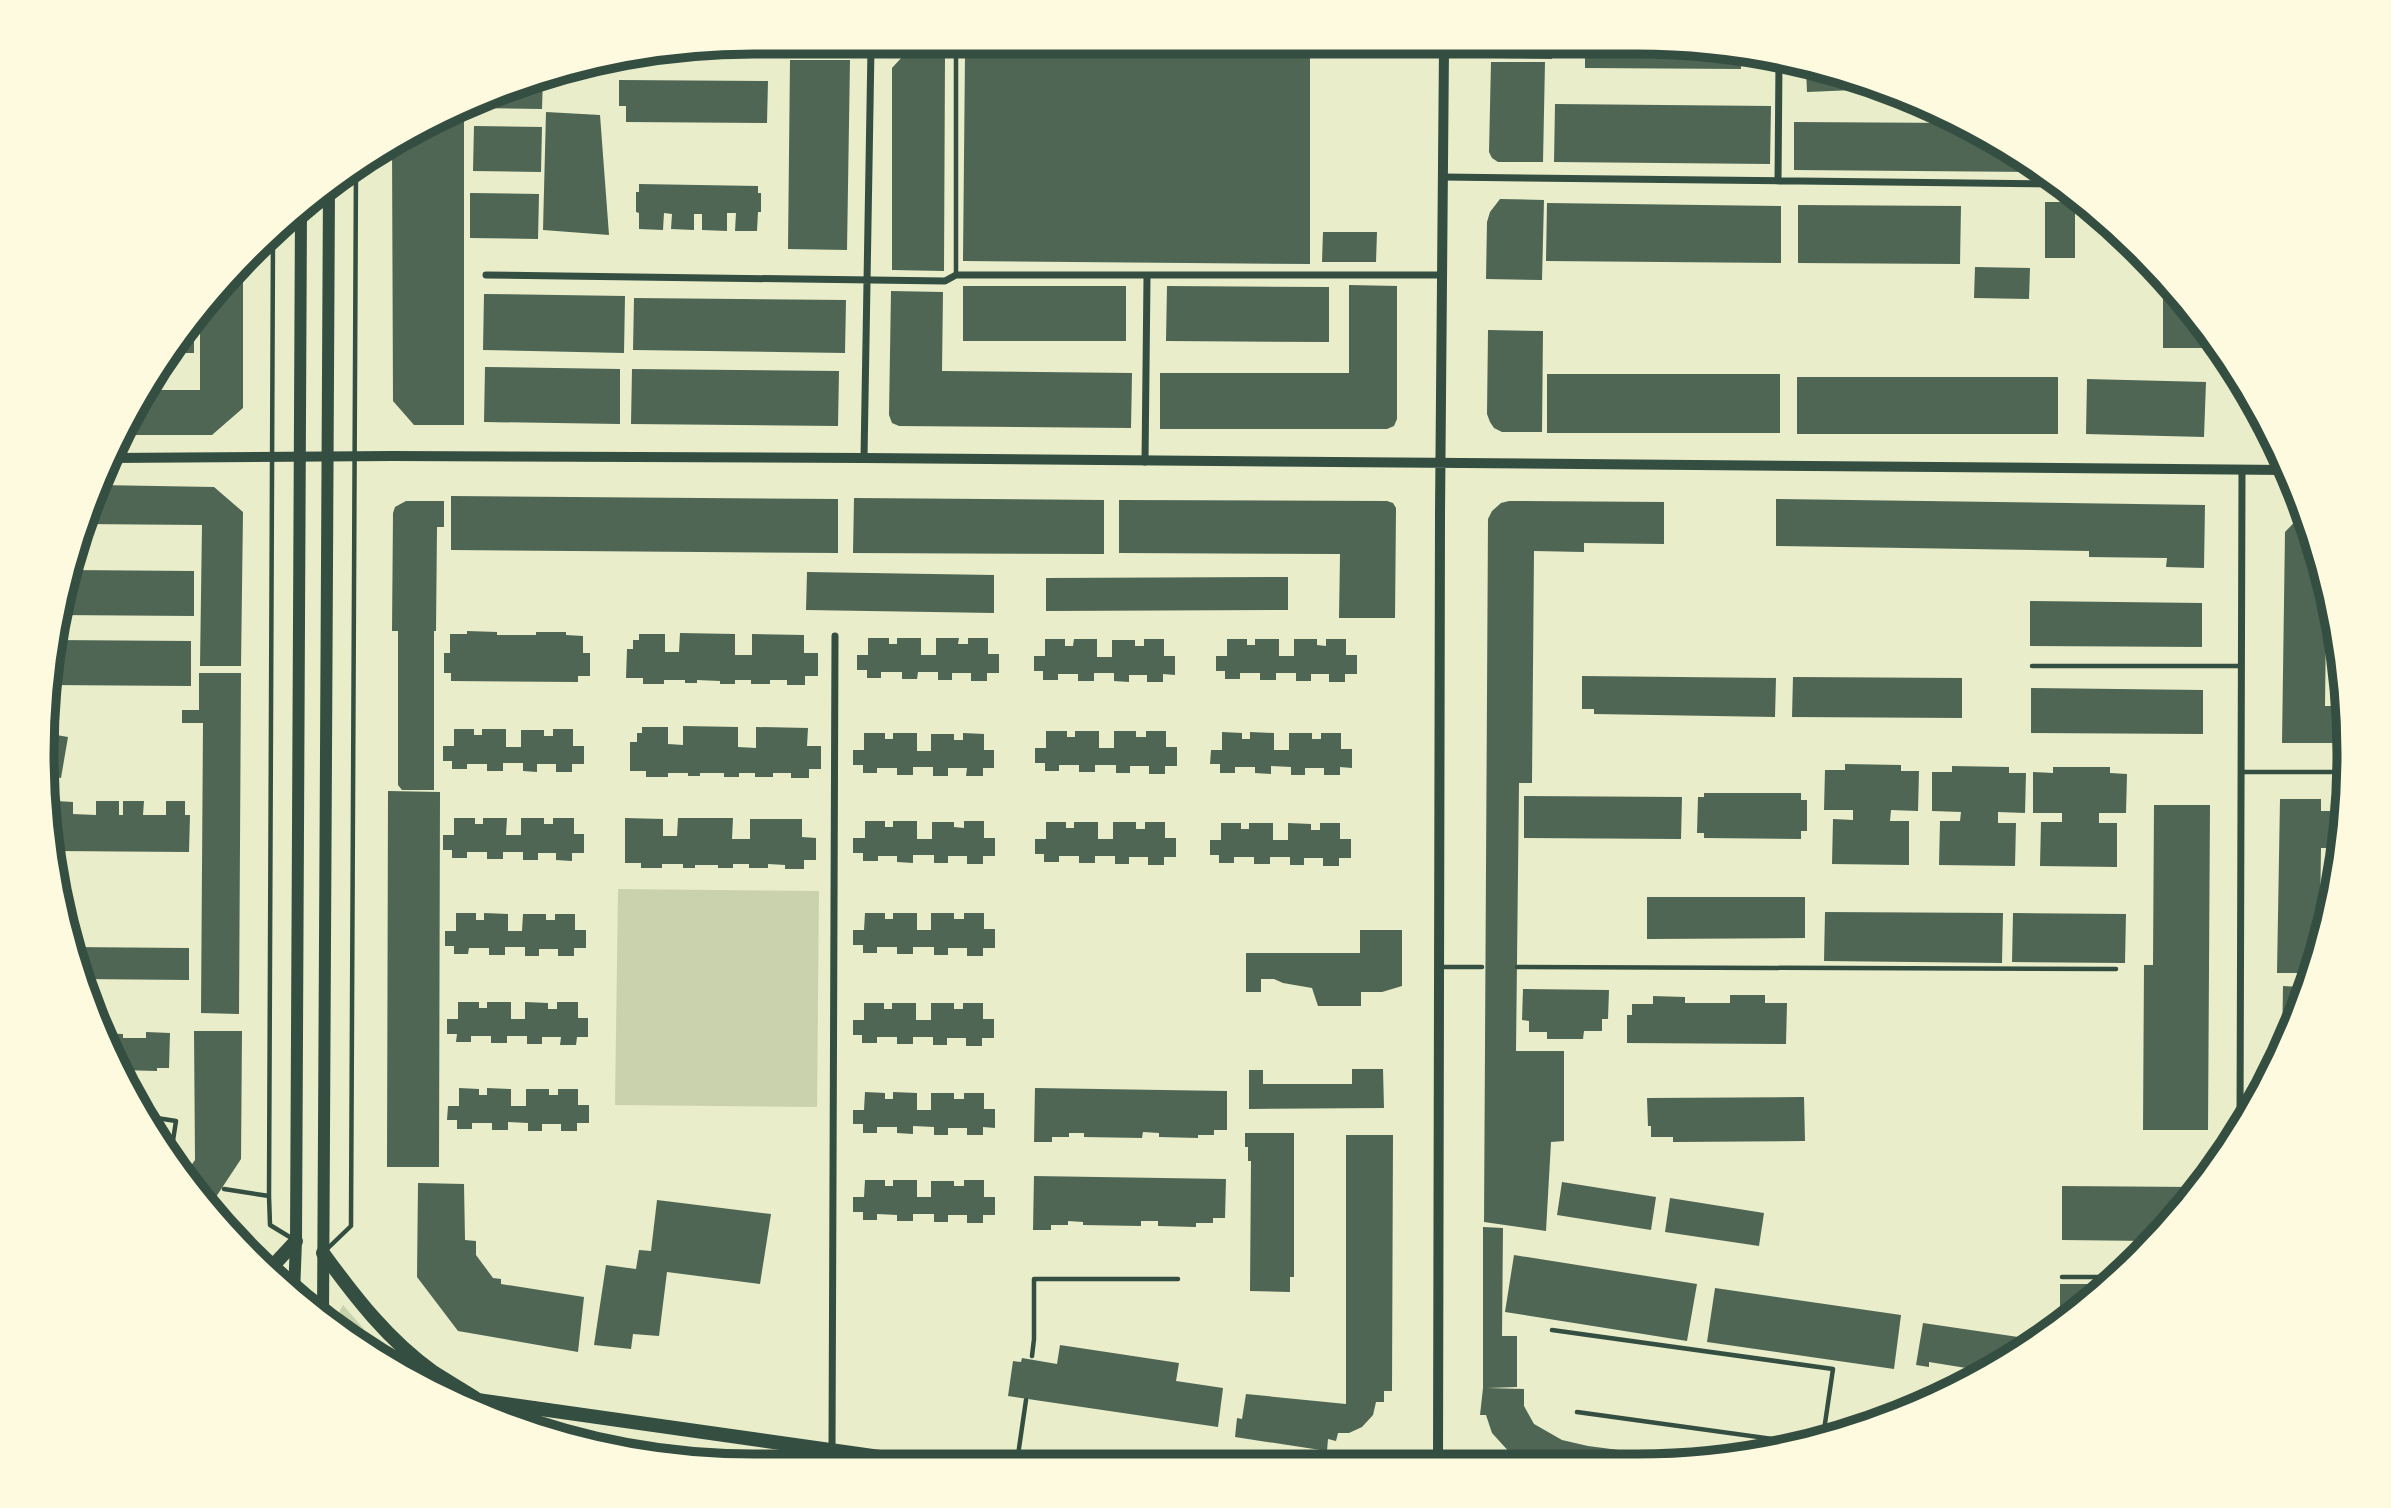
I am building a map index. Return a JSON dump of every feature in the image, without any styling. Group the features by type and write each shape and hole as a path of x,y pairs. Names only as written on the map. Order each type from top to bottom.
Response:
{"main road":[{"path":"323,1305 329,198"},
{"path":"294,1281 300,222"},
{"path":"275,1264 296,1241"},
{"path":"323,1253 353,1295 397,1342 433,1372 463,1390"},
{"path":"489,1401 860,1454"},
{"path":"534,1418 535,1408"}],"street":[{"path":"864,458 871,54"},
{"path":"1438,1454 1444,54"},
{"path":"1779,69 1779,181"},
{"path":"1442,177 2042,184"},
{"path":"486,275 945,281 956,275 1442,275"},
{"path":"1145,462 1147,276"},
{"path":"120,458 1441,461 2276,470"},
{"path":"2240,1109 2242,470"},
{"path":"832,1450 835,636"}],"lane":[{"path":"956,54 956,275"},
{"path":"323,1253 351,1226 356,179"},
{"path":"273,246 269,1196 270,1226 296,1241"},
{"path":"2032,666 2241,666"},
{"path":"2241,772 2336,772"},
{"path":"1439,967 1482,967"},
{"path":"1517,967 2116,969"},
{"path":"157,1118 176,1121 173,1144"},
{"path":"224,1189 269,1196"},
{"path":"2062,1277 2101,1277"},
{"path":"1032,1356 1034,1279 1178,1279"},
{"path":"1552,1330 1833,1369 1824,1428"},
{"path":"1018,1454 1026,1400"},
{"path":"1577,1412 1776,1439"}],"green space":[{"path":"2330,657 2334,699 2330,699"},
{"path":"618,889 819,891 817,1107 615,1105"},
{"path":"343,1305 364,1329 360,1332 340,1318"}],"building":[{"path":"1492,54 1552,54 1552,59 1492,58"},
{"path":"1585,54 1683,56 1741,62 1741,69 1585,68"},
{"path":"965,55 1310,58 1310,264 963,261"},
{"path":"903,56 945,56 944,271 892,270 892,68"},
{"path":"790,60 850,60 847,250 788,249"},
{"path":"1491,62 1545,62 1543,162 1498,162 1492,158 1489,152"},
{"path":"1806,75 1858,90 1807,92"},
{"path":"619,80 768,81 767,123 626,122 626,106 619,106"},
{"path":"543,87 542,109 486,108"},
{"path":"1555,104 1771,106 1770,164 1554,162"},
{"path":"546,112 600,115 609,235 543,230"},
{"path":"464,118 464,425 414,425 393,401 392,155"},
{"path":"1794,122 1939,123 2026,172 1794,170"},
{"path":"474,126 542,127 541,172 473,171"},
{"path":"639,184 758,186 758,193 761,193 761,212 758,212 757,231 735,231 736,213 727,213 727,231 702,230 702,214 694,214 694,230 671,229 672,214 664,213 663,230 639,229 636,192 639,192"},
{"path":"470,193 539,194 538,239 470,238"},
{"path":"1500,199 1544,200 1542,280 1486,279 1487,222 1490,212"},
{"path":"2045,202 2067,202 2075,209 2075,258 2045,258"},
{"path":"1547,203 1781,206 1781,263 1546,261"},
{"path":"1798,205 1961,206 1960,264 1798,263"},
{"path":"1323,232 1377,232 1376,262 1322,262"},
{"path":"1975,267 2030,268 2029,299 1974,298"},
{"path":"243,277 243,408 212,435 131,435 157,390 200,390 200,327"},
{"path":"1349,285 1397,286 1397,419 1394,426 1387,429 1160,429 1160,373 1349,373"},
{"path":"963,286 1126,286 1126,341 963,341"},
{"path":"1167,286 1329,287 1329,342 1166,341"},
{"path":"891,291 943,292 942,371 1132,373 1131,428 899,426 892,423 889,415"},
{"path":"2163,293 2207,348 2163,348"},
{"path":"484,294 625,296 624,353 483,350"},
{"path":"634,298 846,300 845,353 633,350"},
{"path":"1488,330 1543,331 1542,432 1502,432 1490,422 1487,414"},
{"path":"194,335 194,353 181,353"},
{"path":"485,367 620,369 620,424 484,422"},
{"path":"632,369 839,371 838,426 631,424"},
{"path":"1547,374 1780,374 1780,433 1547,433"},
{"path":"1797,377 2058,377 2058,434 1797,434"},
{"path":"2087,379 2206,382 2204,437 2086,434"},
{"path":"108,485 214,487 243,512 241,666 200,666 202,525 93,524"},
{"path":"451,496 838,499 838,553 451,550"},
{"path":"854,498 1104,500 1104,554 853,553"},
{"path":"1776,499 2205,505 2204,568 2166,567 2167,558 2089,557 2089,551 1776,546"},
{"path":"1119,500 1393,503 1396,508 1395,618 1339,618 1340,554 1119,553"},
{"path":"406,501 444,501 444,527 437,527 434,790 402,790 398,785 398,631 392,631 393,513 395,507"},
{"path":"1664,502 1664,544 1584,543 1584,552 1534,551 1532,783 1519,783 1516,1051 1564,1051 1564,1141 1551,1142 1546,1231 1484,1222 1488,519 1501,503"},
{"path":"2296,520 2313,573 2326,633 2325,706 2335,706 2337,743 2282,743 2285,532"},
{"path":"79,570 194,571 194,616 68,615"},
{"path":"807,572 994,575 994,613 806,610"},
{"path":"1288,577 1288,610 1046,611 1046,578"},
{"path":"2030,601 2202,603 2202,647 2030,646"},
{"path":"467,631 497,632 497,635 566,632 566,635 583,636 583,653 590,653 590,676 578,676 578,682 451,681 451,673 444,673 444,653 450,653 450,634 467,634"},
{"path":"680,633 735,634 735,655 752,655 752,634 804,635 804,653 818,653 818,676 805,676 805,685 787,685 787,680 770,680 770,684 751,684 751,680 720,684 720,681 697,680 697,683 685,683 685,680 664,680 664,684 643,684 643,678 626,678 627,649 633,649 633,640 639,640 639,634 665,634 665,652 679,652"},
{"path":"868,638 889,638 889,644 897,644 897,638 921,638 921,655 936,655 936,638 959,638 958,644 968,644 968,638 988,638 988,654 999,654 999,673 987,673 987,681 971,681 971,673 952,673 952,680 938,680 938,672 918,672 917,679 902,679 902,672 881,672 881,678 867,678 867,670 857,670 857,655 868,655"},
{"path":"1045,639 1065,639 1065,646 1073,646 1074,639 1097,639 1097,657 1112,657 1112,640 1135,640 1135,646 1144,646 1144,639 1164,639 1164,656 1175,656 1175,675 1163,674 1163,682 1147,682 1147,675 1129,675 1129,682 1114,681 1114,673 1094,673 1094,681 1078,681 1078,674 1058,674 1058,680 1043,680 1043,671 1034,671 1034,656 1045,656"},
{"path":"1227,639 1247,639 1247,645 1255,645 1255,639 1279,639 1279,656 1294,656 1294,639 1317,639 1317,645 1326,646 1326,639 1346,639 1346,655 1357,655 1357,674 1345,674 1345,682 1329,682 1329,674 1311,674 1311,681 1296,681 1296,673 1276,673 1276,680 1260,680 1260,673 1240,673 1240,679 1225,679 1225,671 1216,671 1216,656 1227,656"},
{"path":"64,640 191,641 191,686 58,685"},
{"path":"199,673 241,673 239,1014 201,1013 203,723 182,723 182,710 199,710"},
{"path":"1582,676 1776,678 1775,717 1594,714 1594,709 1582,709"},
{"path":"1793,677 1962,678 1962,718 1792,717"},
{"path":"2031,688 2203,690 2203,734 2031,733"},
{"path":"683,726 738,727 738,747 756,748 756,727 808,728 807,746 821,746 821,769 809,769 809,778 791,778 791,773 773,773 773,777 755,777 755,773 724,777 724,773 688,776 688,773 668,773 668,777 646,777 646,771 630,771 630,742 637,742 637,733 642,733 642,727 668,727 668,744 683,745"},
{"path":"454,729 474,729 474,735 482,735 482,729 506,729 506,747 521,747 521,730 544,730 544,736 553,736 553,729 573,729 573,746 584,746 584,764 572,764 572,772 556,772 556,764 537,764 537,772 523,771 523,763 503,763 503,771 487,771 487,764 467,764 467,769 452,769 452,761 443,761 443,746 454,746"},
{"path":"1046,731 1067,731 1067,737 1075,737 1075,731 1099,731 1099,748 1114,748 1114,731 1136,731 1136,737 1146,737 1146,731 1166,731 1166,747 1177,747 1177,766 1165,766 1165,774 1149,774 1149,766 1130,766 1130,773 1116,773 1116,765 1095,765 1095,772 1079,772 1079,765 1059,765 1059,771 1045,771 1045,763 1035,763 1035,748 1046,748"},
{"path":"1222,732 1242,733 1242,739 1250,739 1250,732 1274,733 1274,750 1289,750 1289,733 1312,733 1312,739 1321,739 1321,733 1341,733 1341,749 1352,749 1352,768 1340,767 1340,775 1324,775 1324,768 1305,768 1305,775 1291,775 1291,767 1271,766 1271,774 1255,773 1255,767 1235,767 1235,773 1220,773 1220,764 1210,764 1211,750 1222,750"},
{"path":"864,733 885,733 885,739 893,739 893,733 917,733 917,751 931,751 931,734 954,734 954,740 963,740 963,733 984,734 984,750 994,750 994,768 983,768 983,776 966,776 967,768 948,768 948,776 933,776 933,767 913,767 913,775 897,775 897,768 877,768 877,773 863,773 863,765 853,765 853,750 864,750"},
{"path":"55,735 68,737 61,778 55,777"},
{"path":"1845,764 1901,765 1901,771 1919,771 1918,811 1891,810 1890,821 1909,821 1909,865 1832,864 1833,819 1853,820 1853,810 1824,810 1825,770 1845,770"},
{"path":"1952,766 2009,767 2009,773 2026,773 2025,813 1998,812 1998,823 2016,823 2015,866 1939,865 1940,821 1960,821 1961,812 1932,811 1932,772 1952,772"},
{"path":"2053,767 2110,767 2110,773 2127,774 2126,813 2099,813 2099,823 2117,823 2117,867 2040,866 2041,822 2062,822 2062,813 2033,813 2033,772 2053,773"},
{"path":"388,791 440,792 439,1167 387,1167"},
{"path":"1704,793 1801,793 1801,800 1807,800 1807,831 1801,831 1801,839 1704,838 1704,833 1697,833 1698,797 1704,797"},
{"path":"1524,796 1682,797 1681,839 1524,838"},
{"path":"2280,799 2321,799 2321,811 2334,811 2330,848 2321,848 2320,904 2313,935 2302,973 2277,973"},
{"path":"56,801 73,802 73,814 96,815 96,801 119,801 119,815 123,815 123,801 144,801 143,815 166,815 166,801 185,801 185,815 190,815 189,852 61,851"},
{"path":"2154,805 2210,805 2208,1130 2143,1130 2144,965 2153,965"},
{"path":"454,818 475,818 475,824 483,824 483,818 507,818 506,835 521,835 521,818 544,818 544,824 553,824 553,818 574,818 574,834 584,834 584,853 572,853 572,861 556,860 556,853 538,853 538,860 523,860 523,852 503,852 503,859 487,859 487,852 467,852 467,858 452,858 452,850 443,850 443,835 454,835"},
{"path":"625,818 663,819 663,836 677,836 678,818 733,818 732,839 750,839 750,819 802,819 802,837 816,838 816,860 804,860 804,869 785,869 785,865 768,864 768,868 749,868 749,864 733,864 733,868 695,865 695,868 683,868 683,864 662,864 662,868 641,868 641,863 625,863"},
{"path":"865,821 885,821 885,827 893,827 893,821 917,821 917,839 932,839 932,822 954,822 954,827 964,828 964,821 984,821 984,838 995,838 995,856 983,856 983,864 967,864 967,856 948,856 948,863 934,863 934,855 913,855 913,863 897,862 897,856 878,856 878,861 863,861 863,853 853,853 853,838 865,838"},
{"path":"1046,822 1066,822 1066,828 1074,828 1074,822 1098,822 1098,839 1113,839 1113,822 1136,822 1136,829 1145,829 1145,822 1165,822 1165,838 1176,838 1176,857 1164,857 1164,865 1148,865 1148,857 1129,857 1129,864 1115,864 1115,856 1095,856 1095,863 1079,863 1079,856 1059,856 1059,862 1044,862 1044,854 1035,854 1035,839 1046,839"},
{"path":"1221,823 1241,823 1241,829 1249,829 1249,823 1273,823 1273,840 1288,840 1288,823 1311,824 1311,830 1320,830 1320,823 1340,823 1340,839 1351,839 1351,858 1339,858 1339,866 1323,866 1323,858 1304,858 1304,865 1290,865 1290,857 1270,857 1270,864 1254,864 1254,857 1234,857 1234,863 1219,863 1219,855 1210,855 1210,840 1221,840"},
{"path":"1647,897 1805,897 1805,938 1647,939"},
{"path":"1825,912 2003,913 2002,963 1824,961"},
{"path":"456,913 476,913 476,920 484,920 484,913 508,914 508,931 522,931 523,914 546,914 546,920 555,920 555,914 575,914 575,930 586,930 586,948 574,948 574,956 558,956 558,949 539,949 539,956 525,956 525,947 505,947 505,955 489,955 489,948 469,948 468,954 454,954 454,946 445,946 445,931 456,931"},
{"path":"865,913 885,913 885,919 893,919 893,913 917,913 917,930 931,930 931,913 954,913 954,919 964,919 964,913 984,913 984,929 995,929 995,948 983,948 983,956 967,956 967,948 948,948 948,955 934,955 934,947 913,947 913,954 897,954 897,947 877,947 877,953 863,953 863,945 853,945 853,930 864,930"},
{"path":"2013,913 2126,914 2125,963 2012,962"},
{"path":"1360,930 1402,930 1402,986 1382,992 1361,992 1361,1006 1318,1006 1312,988 1274,979 1261,979 1261,992 1246,992 1246,953 1360,953"},
{"path":"82,947 189,948 189,980 91,979"},
{"path":"2283,986 2297,987 2283,1022"},
{"path":"1523,989 1609,990 1608,1019 1602,1019 1602,1031 1584,1031 1583,1039 1547,1039 1547,1032 1529,1032 1529,1021 1522,1020"},
{"path":"1730,995 1765,995 1765,1003 1787,1003 1786,1044 1627,1043 1627,1015 1632,1015 1632,1004 1653,1004 1653,996 1685,997 1685,1003 1730,1003"},
{"path":"458,1002 479,1002 479,1008 487,1008 487,1002 511,1002 511,1019 525,1019 525,1002 548,1003 548,1009 557,1009 557,1002 578,1002 578,1018 588,1018 588,1037 577,1037 576,1045 560,1045 561,1037 542,1037 542,1044 527,1044 527,1036 507,1036 507,1043 491,1043 491,1036 471,1036 471,1042 456,1042 457,1034 447,1034 447,1019 458,1019"},
{"path":"864,1003 884,1003 884,1009 892,1009 892,1003 916,1003 916,1020 931,1020 931,1003 954,1003 954,1009 963,1009 963,1003 983,1003 983,1019 994,1019 994,1038 982,1038 982,1046 966,1046 966,1038 947,1038 947,1045 933,1045 933,1037 913,1037 913,1044 897,1044 897,1037 877,1037 877,1043 862,1043 862,1035 853,1035 853,1020 864,1020"},
{"path":"194,1031 242,1031 241,1159 215,1199 190,1167 195,1160"},
{"path":"146,1032 170,1033 169,1068 157,1068 157,1071 130,1070 113,1034 123,1034 123,1038 146,1038"},
{"path":"1352,1069 1383,1069 1384,1108 1249,1109 1249,1070 1263,1070 1263,1084 1352,1084"},
{"path":"459,1088 479,1089 479,1095 487,1095 487,1088 511,1089 511,1106 526,1106 526,1089 549,1089 549,1095 558,1095 558,1089 578,1089 578,1105 589,1105 589,1123 577,1123 577,1131 561,1131 561,1124 542,1124 542,1131 528,1131 528,1123 508,1122 508,1130 492,1130 492,1123 472,1123 472,1129 457,1129 457,1120 447,1120 448,1106 459,1106"},
{"path":"1035,1088 1227,1091 1227,1130 1214,1130 1214,1135 1198,1135 1198,1138 1159,1137 1159,1133 1143,1132 1142,1138 1084,1137 1084,1133 1069,1133 1069,1137 1052,1137 1052,1142 1034,1142"},
{"path":"865,1092 885,1093 885,1099 893,1099 893,1092 917,1093 917,1110 931,1110 931,1093 954,1093 954,1099 964,1099 964,1093 984,1093 984,1109 995,1109 995,1128 983,1127 983,1135 967,1135 967,1128 948,1128 948,1135 934,1135 934,1127 913,1126 913,1134 897,1133 897,1127 877,1127 877,1133 863,1133 863,1124 853,1124 853,1110 864,1110"},
{"path":"1804,1097 1805,1141 1673,1142 1673,1137 1651,1137 1651,1126 1648,1126 1647,1098"},
{"path":"1245,1133 1294,1133 1294,1277 1290,1277 1290,1292 1250,1291 1251,1161 1248,1161 1248,1147 1245,1147"},
{"path":"1346,1135 1393,1135 1392,1391 1384,1391 1384,1402 1376,1402 1373,1415 1362,1427 1349,1433 1338,1433 1336,1441 1328,1439 1327,1451 1235,1437 1237,1418 1242,1419 1246,1394 1346,1404"},
{"path":"1034,1176 1226,1179 1225,1218 1213,1218 1213,1223 1196,1223 1196,1227 1158,1226 1158,1221 1141,1221 1141,1226 1083,1225 1083,1222 1068,1221 1068,1225 1051,1225 1051,1230 1033,1230"},
{"path":"865,1180 885,1180 885,1186 893,1186 893,1180 917,1180 917,1197 931,1197 931,1181 954,1181 954,1186 964,1186 964,1180 984,1180 984,1197 995,1197 995,1215 983,1215 983,1223 967,1223 967,1215 948,1215 948,1222 934,1222 934,1214 913,1214 913,1221 897,1221 897,1215 877,1214 877,1220 863,1220 863,1212 853,1212 853,1197 864,1197"},
{"path":"1562,1182 1656,1197 1651,1230 1557,1215"},
{"path":"418,1183 464,1184 465,1240 476,1241 476,1255 493,1278 501,1279 501,1284 584,1297 578,1352 458,1331 417,1277"},
{"path":"2062,1186 2186,1187 2139,1241 2062,1240"},
{"path":"1670,1198 1764,1213 1759,1246 1665,1232"},
{"path":"657,1200 771,1214 760,1284 667,1272 659,1336 633,1334 631,1349 594,1345 606,1265 636,1269 639,1250 651,1251"},
{"path":"1483,1227 1503,1228 1502,1336 1517,1336 1517,1387 1487,1388 1524,1389 1524,1406 1534,1424 1562,1440 1646,1454 1511,1454 1492,1433 1486,1415 1480,1415 1483,1388"},
{"path":"1514,1255 1697,1284 1687,1341 1505,1312"},
{"path":"2060,1284 2093,1284 2063,1309 2060,1311"},
{"path":"1715,1288 1901,1315 1894,1369 1707,1342"},
{"path":"1923,1323 2023,1338 1971,1369 1929,1362 1929,1367 1916,1365"},
{"path":"1060,1345 1179,1363 1176,1381 1223,1388 1218,1427 1008,1396 1013,1361 1021,1362 1022,1358 1057,1364"}]}
